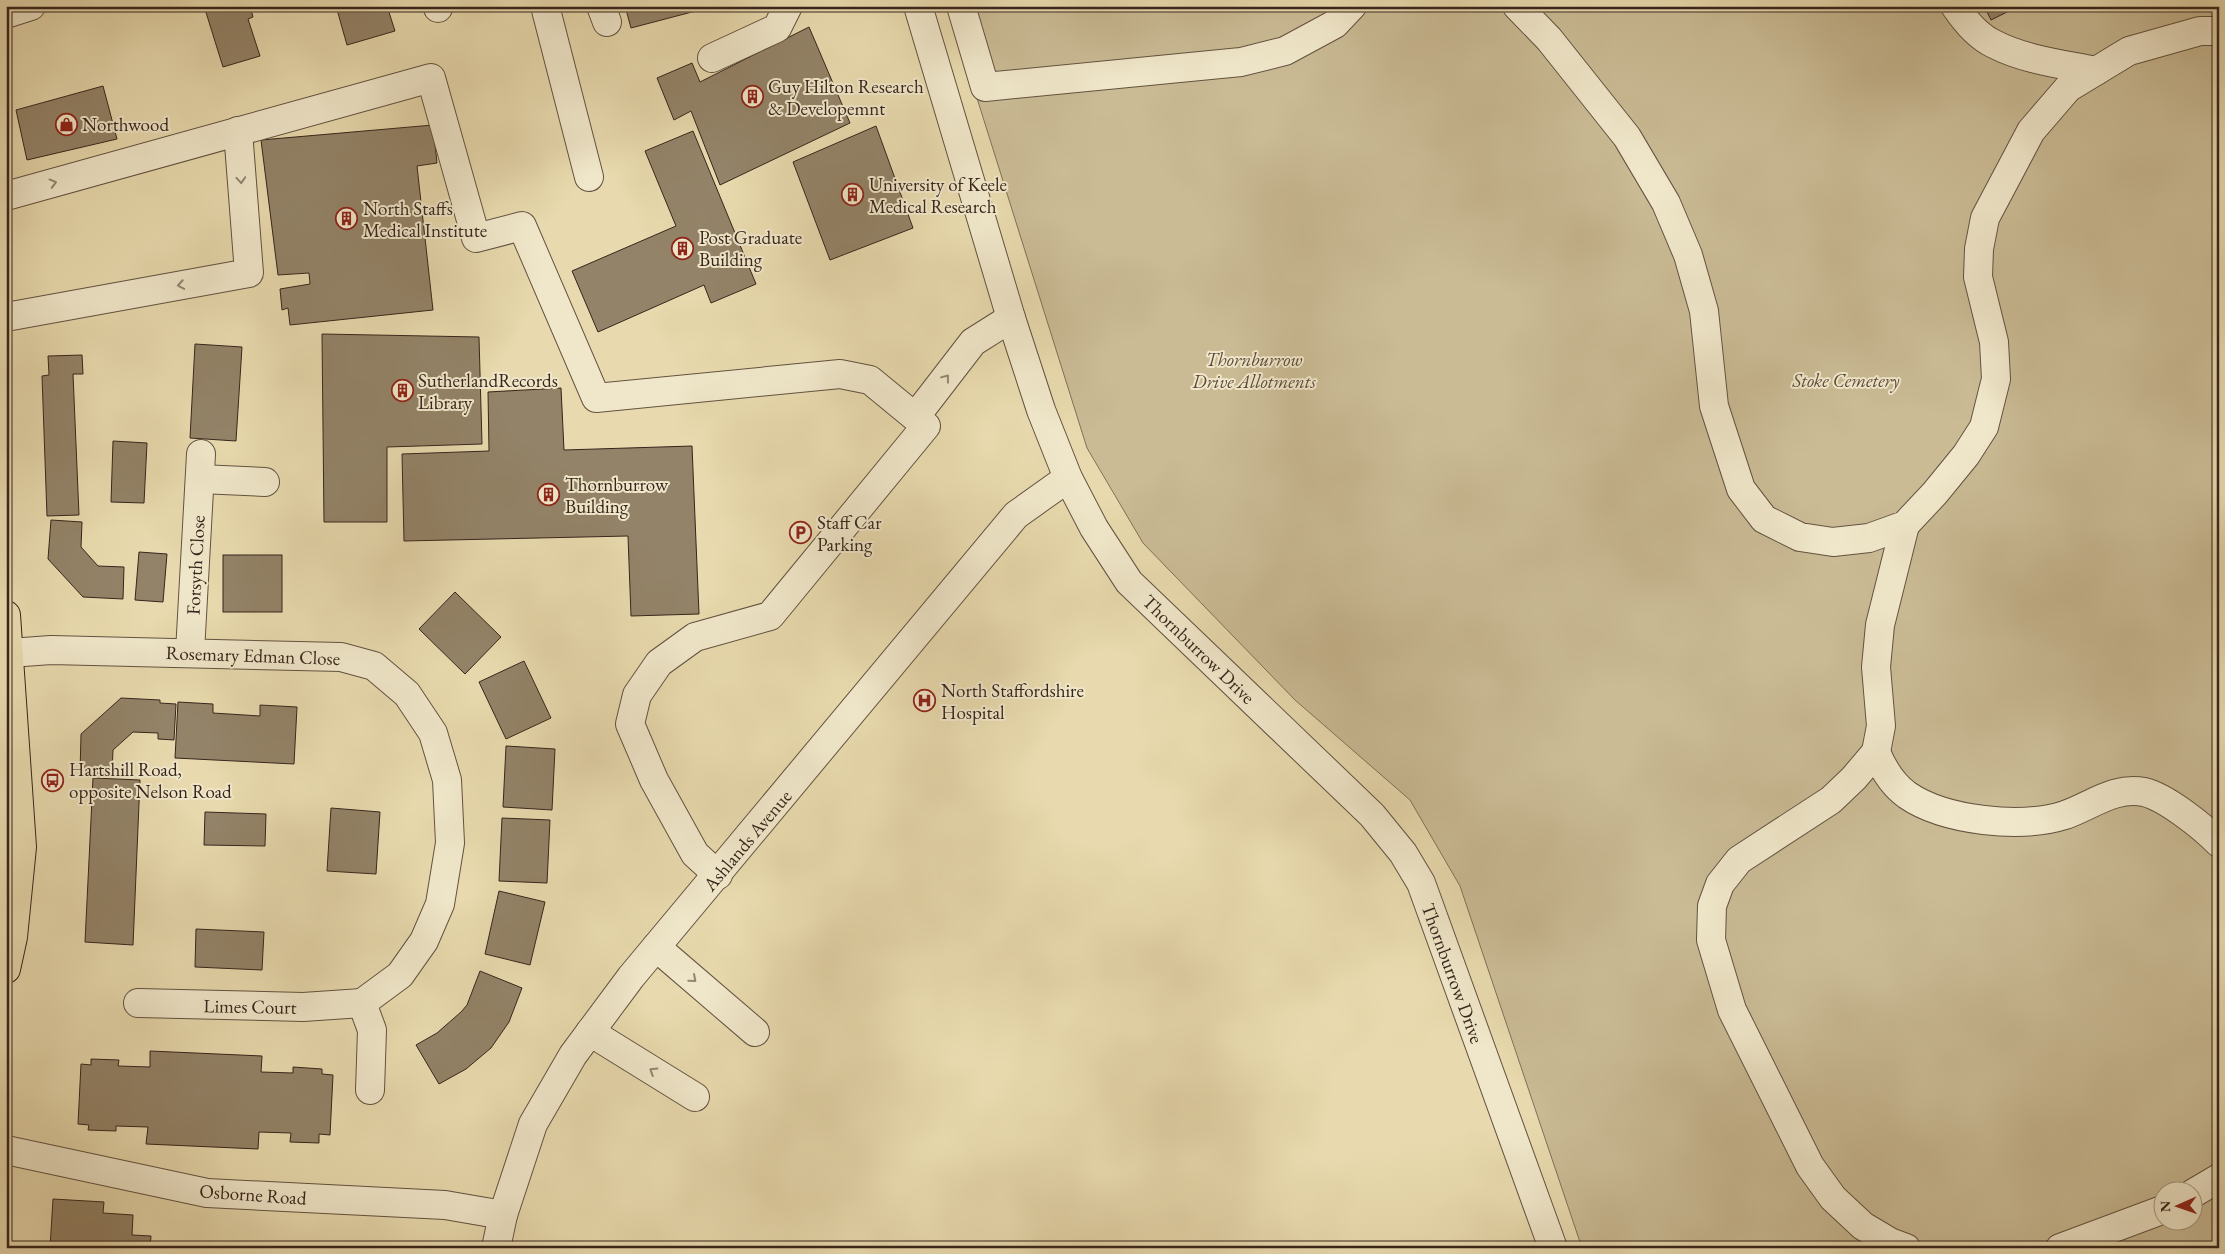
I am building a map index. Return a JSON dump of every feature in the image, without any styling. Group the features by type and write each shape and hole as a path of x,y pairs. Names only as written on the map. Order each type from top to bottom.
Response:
{"main road":[{"path":"6,615 10,653 14,847 13,937 6,969"}],"street":[{"path":"6,14 30,6"},
{"path":"545,6 589,177"},
{"path":"712,58 777,28 788,6"},
{"name":"Thornburrow Drive","path":"918,6 1011,318 1041,410 1068,478 1094,528 1129,582 1372,815 1403,853 1421,883 1553,1248"},
{"path":"961,6 985,87 1242,62 1286,51 1338,17"},
{"path":"1517,6 1549,39 1627,137 1666,203 1688,256 1704,311 1714,406 1741,489 1764,519 1800,537 1833,542 1868,538 1905,525 1942,486 1966,455 1984,427 1996,378 1994,342 1978,277 1979,248 1984,218 2031,131 2068,88 2129,51 2200,31 2219,31"},
{"path":"1955,6 1968,24 1993,44 2030,57 2096,71"},
{"path":"6,196 431,78 476,238 522,226 596,398 840,374 870,380 916,416 926,426 770,616 695,637 658,662 637,695 630,724 654,780 695,854 718,875"},
{"path":"6,317 248,273 238,131"},
{"path":"916,416 973,342 1011,318"},
{"name":"Forsyth Close","path":"190,652 200,466 265,482"},
{"name":"Ashlands Avenue","path":"496,1248 503,1214 532,1124 573,1055 590,1032 656,947 718,875 1016,515 1068,478"},
{"path":"1905,525 1880,625 1876,667 1881,726 1876,752 1854,778 1831,800 1739,860 1720,884 1712,906 1711,940 1732,1010 1810,1166 1833,1198 1863,1226 1890,1242 1906,1248"},
{"name":"Rosemary Edman Close","path":"10,653 51,650 341,657 374,666 407,694 433,733 447,780 450,843 440,904 424,941 400,975 362,1003"},
{"path":"1876,752 1883,770 1908,795 1968,818 2014,822 2040,820 2064,815 2086,807 2103,797 2126,792 2144,792 2184,814 2219,843"},
{"path":"656,947 755,1032"},
{"name":"Limes Court","path":"138,1003 303,1007 362,1003"},
{"path":"362,1003 372,1030 370,1090"},
{"path":"590,1032 695,1097"},
{"name":"Osborne Road","path":"6,1150 208,1193 445,1205 503,1214"},
{"path":"2202,1188 2219,1178"},
{"path":"2060,1248 2152,1214"}],"green space":[{"name":"Stoke Cemetery","path":"948,6 2219,6 2219,1248 1582,1248 1460,886 1410,800 1295,700 1143,543 1087,448"}],"building":[{"path":"204,6 250,6 253,17 248,19 260,56 223,67"},
{"path":"336,6 387,6 395,31 347,45"},
{"path":"625,6 711,6 711,7 631,28"},
{"path":"1984,6 2019,6 1991,20"},
{"name":"Guy Hilton Research & Developemnt","path":"809,27 850,123 720,185 691,111 674,120 657,78 692,63 700,82"},
{"name":"Northwood","path":"103,86 117,139 27,160 16,110"},
{"name":"North Staffs Medical Institute","path":"433,125 437,163 417,166 433,310 290,325 288,308 282,310 280,289 310,284 309,273 278,275 261,140"},
{"name":"University of Keele Medical Research","path":"876,126 913,228 830,260 793,162"},
{"name":"Post Graduate Building","path":"693,131 756,284 711,303 704,285 598,332 572,271 676,226 645,151"},
{"name":"SutherlandRecords Library","path":"322,334 479,337 482,444 387,447 387,522 324,522"},
{"path":"195,344 242,347 236,441 190,438"},
{"path":"82,355 83,374 73,374 79,515 47,516 42,376 49,375 48,356"},
{"name":"Thornburrow Building","path":"561,388 564,450 692,446 699,614 631,616 628,536 404,541 402,454 489,451 488,392"},
{"path":"113,441 147,443 144,503 111,502"},
{"path":"51,520 82,522 81,547 98,566 124,567 123,599 83,597 48,559"},
{"path":"139,552 167,554 163,602 135,600"},
{"path":"223,555 282,555 282,612 223,612"},
{"path":"455,592 501,637 465,674 419,629"},
{"path":"524,661 551,718 506,739 479,682"},
{"path":"121,698 160,700 160,703 176,704 174,740 158,739 158,733 133,732 113,750 112,774 80,773 81,734"},
{"path":"178,702 213,704 213,713 260,716 260,705 297,707 294,764 175,758"},
{"path":"506,746 555,749 552,810 503,807"},
{"path":"93,778 140,780 133,945 85,942"},
{"path":"331,808 380,812 376,874 327,871"},
{"path":"205,812 266,814 265,846 204,845"},
{"path":"502,818 550,820 547,883 499,881"},
{"path":"499,891 545,902 530,965 485,954"},
{"path":"196,929 264,932 262,970 195,967"},
{"path":"480,971 522,988 509,1022 491,1048 466,1069 439,1084 416,1045 437,1033 461,1012 467,1005"},
{"path":"150,1051 262,1056 261,1072 293,1073 293,1067 322,1069 322,1074 333,1075 330,1135 319,1134 319,1143 290,1142 291,1133 259,1132 258,1149 146,1144 148,1127 116,1126 116,1131 88,1130 89,1125 78,1124 81,1064 91,1065 91,1059 119,1060 118,1066 150,1067"},
{"path":"53,1199 104,1202 103,1213 133,1215 132,1235 151,1236 150,1248 50,1248"}],"place":[{"name":"Guy Hilton Research & Developemnt","path":"752,97"},
{"name":"Northwood","path":"66,124"},
{"name":"University of Keele Medical Research","path":"853,195"},
{"name":"North Staffs Medical Institute","path":"347,219"},
{"name":"Post Graduate Building","path":"683,248"},
{"name":"SutherlandRecords Library","path":"402,391"},
{"name":"Thornburrow Building","path":"549,495"},
{"name":"Staff Car Parking","path":"801,533"},
{"name":"North Staffordshire Hospital","path":"925,701"},
{"name":"Hartshill Road, opposite Nelson Road","path":"53,780"}],"park label":[{"name":"Thornburrow Drive Allotments","path":"1254,370"}]}
